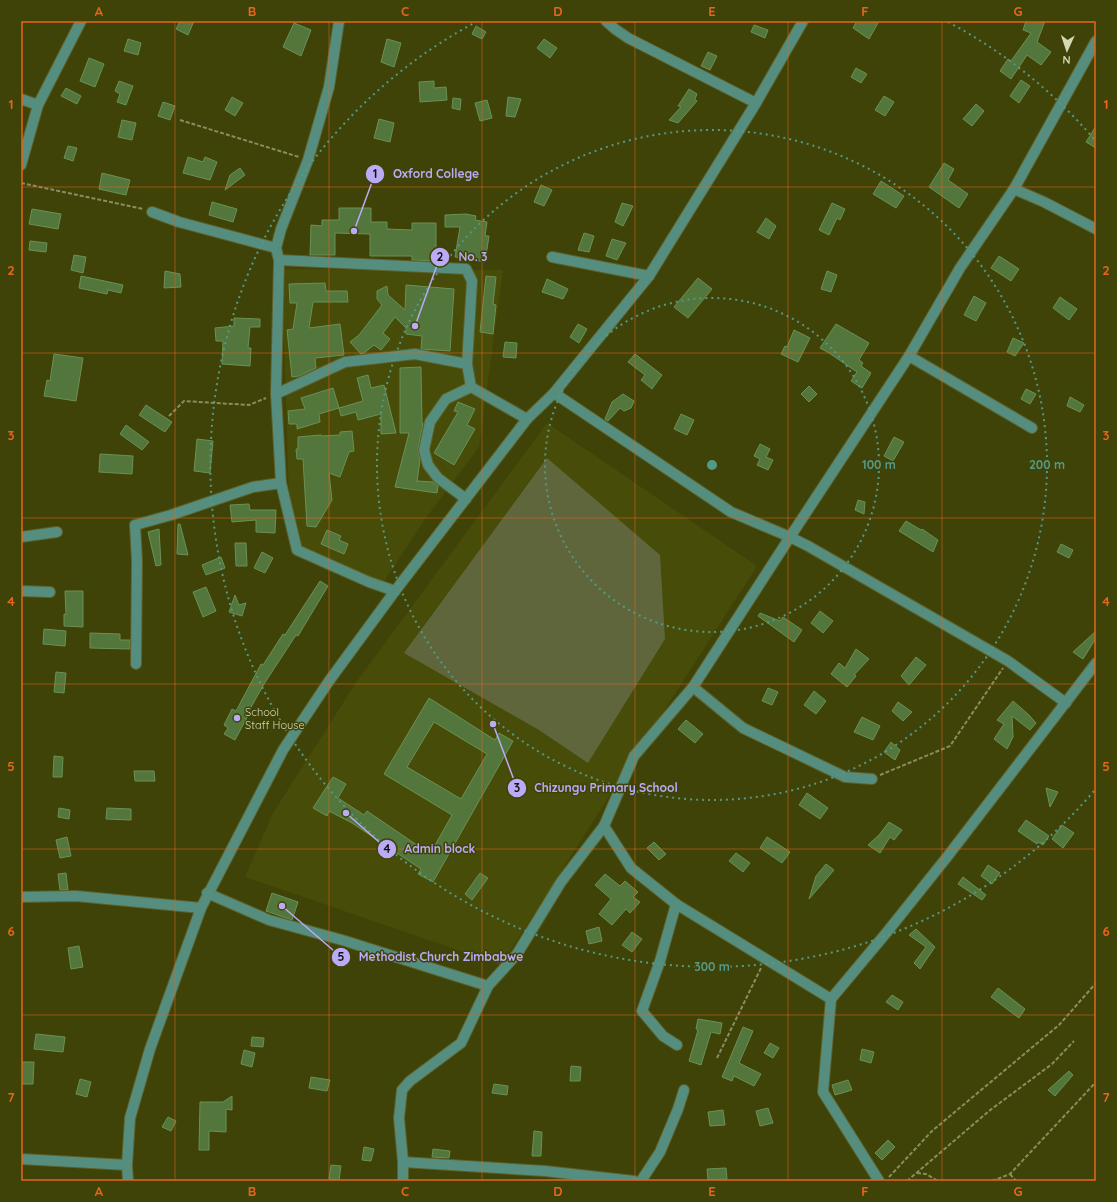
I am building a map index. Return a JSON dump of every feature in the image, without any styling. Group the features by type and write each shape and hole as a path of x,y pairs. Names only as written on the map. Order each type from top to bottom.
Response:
{"street":[{"path":"21,164 38,105 81,21"},
{"path":"339,21 329,87 308,160 281,228 276,248 279,260 276,394 281,483 298,550 369,582 395,591"},
{"path":"606,21 628,38 756,103"},
{"path":"128,1181 127,1165 130,1118 150,1049 207,893 283,750 329,681 395,591 527,419 554,393 649,276 756,103 803,21"},
{"path":"403,1181 403,1162 399,1118 402,1090 410,1081 461,1043 488,986 517,954 561,882 604,826 634,756 693,687 909,356 960,268 1014,189 1096,41"},
{"path":"21,99 38,105"},
{"path":"1014,189 1044,202 1096,229"},
{"path":"152,212 179,222 276,248"},
{"path":"552,257 649,276"},
{"path":"279,260 466,269 472,281 467,364 471,387"},
{"path":"276,394 345,362 415,354 467,364"},
{"path":"909,356 1032,428"},
{"path":"471,387 527,419"},
{"path":"466,499 438,478 428,465 424,450 430,422 446,399 471,387"},
{"path":"554,393 731,512 815,550 1008,661 1066,703"},
{"path":"136,664 137,561 135,525 254,487 281,483"},
{"path":"21,537 57,532"},
{"path":"21,591 50,592"},
{"path":"879,1181 823,1092 832,999 937,868 1096,663"},
{"path":"693,687 743,728 844,777 872,779"},
{"path":"604,826 632,868 676,904 832,999"},
{"path":"207,893 269,920 342,940 488,986"},
{"path":"21,897 76,896 201,908"},
{"path":"676,904 660,961 642,1011 662,1036 677,1045"},
{"path":"641,1181 660,1152 678,1109 684,1090"},
{"path":"21,1159 127,1165"},
{"path":"403,1162 545,1171 634,1181"}],"path":[{"path":"180,120 308,160"},
{"path":"21,183 152,212"},
{"path":"169,416 184,401 249,405 276,394"},
{"path":"872,779 950,746 1008,661"},
{"path":"718,1058 766,958"},
{"path":"885,1181 932,1131 1059,1025 1096,983"},
{"path":"907,1181 989,1111 1052,1064 1074,1041"},
{"path":"992,1181 1010,1174 1096,1082"},
{"path":"916,1173 926,1174 938,1181"},
{"path":"1010,1174 1016,1181"}],"shaded area":[{"path":"285,269 503,270 479,447 425,519 382,585 296,552 290,527 283,315"},
{"path":"547,423 757,566 501,965 245,877 273,813 357,681"},
{"path":"547,458 660,555 665,639 588,763 539,730 404,653"}],"building":[{"path":"180,21 194,21 188,35 176,29"},
{"path":"857,21 879,21 869,39 853,28"},
{"path":"1026,21 1045,21 1037,42 1051,52 1041,65 1027,55 1011,79 1000,71 1008,59 1011,61 1031,33 1023,30"},
{"path":"294,23 311,30 301,56 283,47"},
{"path":"754,25 768,30 765,38 751,32"},
{"path":"476,26 486,32 482,39 472,34"},
{"path":"128,39 141,43 138,55 124,51"},
{"path":"387,39 401,43 394,67 381,62"},
{"path":"544,39 557,48 550,58 537,48"},
{"path":"708,52 717,56 710,70 701,66"},
{"path":"89,58 104,64 95,87 80,81"},
{"path":"856,68 867,74 861,83 851,77"},
{"path":"1021,80 1030,86 1019,103 1010,96"},
{"path":"119,81 133,86 126,105 117,102 120,94 115,91"},
{"path":"434,81 434,88 446,87 447,100 420,102 419,82"},
{"path":"66,88 81,96 77,104 61,96"},
{"path":"689,89 697,94 695,99 697,101 678,123 669,120 681,107 678,106"},
{"path":"884,96 894,102 885,116 875,110"},
{"path":"232,97 243,103 235,116 225,110"},
{"path":"508,97 521,99 515,117 506,116"},
{"path":"453,98 461,99 460,110 452,108"},
{"path":"487,100 492,118 480,121 475,103"},
{"path":"163,102 175,106 170,120 158,116"},
{"path":"976,104 984,111 972,126 963,119"},
{"path":"379,119 394,123 390,142 374,138"},
{"path":"122,120 136,123 132,140 118,137"},
{"path":"1096,126 1096,148 1086,142"},
{"path":"68,146 77,148 73,161 64,158"},
{"path":"188,157 203,162 205,157 217,162 210,180 183,173"},
{"path":"944,163 954,169 948,180 968,194 959,208 929,187"},
{"path":"240,168 245,175 225,190 230,175"},
{"path":"102,173 130,180 126,195 99,189"},
{"path":"881,181 904,196 896,208 873,194"},
{"path":"541,185 552,190 544,206 534,202"},
{"path":"212,202 237,209 233,222 209,215"},
{"path":"622,203 633,206 623,226 615,222"},
{"path":"832,203 845,209 840,220 837,218 829,235 819,230"},
{"path":"339,208 371,208 371,222 387,222 387,229 412,230 412,223 436,223 436,261 412,260 412,256 370,256 370,234 335,233 335,255 310,255 311,225 322,226 322,220 339,220"},
{"path":"32,209 61,214 58,229 29,224"},
{"path":"466,214 476,216 475,220 487,222 485,236 489,236 485,262 455,257 460,227 445,227 445,215"},
{"path":"766,218 776,226 769,239 757,232"},
{"path":"584,233 594,236 589,252 578,250"},
{"path":"612,239 626,243 617,260 606,256"},
{"path":"30,241 47,243 46,252 29,250"},
{"path":"74,255 86,257 83,273 71,270"},
{"path":"999,256 1019,269 1011,281 991,268"},
{"path":"165,271 180,274 181,287 164,288"},
{"path":"827,271 837,275 831,292 821,289"},
{"path":"81,276 123,285 121,293 108,290 107,294 79,288"},
{"path":"486,276 496,277 493,304 496,305 493,334 480,332"},
{"path":"698,278 712,289 688,318 674,307"},
{"path":"547,279 568,289 563,299 542,292"},
{"path":"325,283 326,291 347,291 348,302 313,302 309,328 340,324 344,355 315,358 316,368 299,376 292,377 287,330 293,329 297,303 290,303 289,284"},
{"path":"406,285 454,289 450,351 421,349 422,336 406,334 406,328 395,317 383,333 390,339 381,350 374,345 361,354 350,342 359,335 382,305 377,299 377,291 387,286 388,295 405,310"},
{"path":"974,296 986,303 976,321 964,315"},
{"path":"1060,297 1077,309 1069,320 1053,308"},
{"path":"234,318 260,319 260,327 250,327 248,348 251,348 250,366 222,364 223,341 216,341 215,328 234,326"},
{"path":"578,324 587,329 579,343 570,337"},
{"path":"836,324 869,343 859,360 863,363 861,366 871,373 862,388 851,381 857,372 820,348"},
{"path":"794,330 810,338 798,362 781,354 785,346 787,347"},
{"path":"1013,338 1024,343 1015,356 1007,352"},
{"path":"505,342 517,343 516,358 503,357"},
{"path":"54,354 83,358 76,401 44,396 47,380 50,381"},
{"path":"635,354 662,375 652,389 641,380 645,375 628,362"},
{"path":"421,367 423,423 418,449 420,460 417,482 433,482 438,486 437,493 395,487 409,433 400,433 400,368"},
{"path":"368,375 371,388 384,385 396,433 381,434 381,414 358,420 356,412 341,416 339,408 363,401 357,378"},
{"path":"809,386 817,394 809,402 801,394"},
{"path":"333,388 339,408 319,414 320,422 297,429 297,424 289,424 288,411 305,409 301,398"},
{"path":"1026,389 1036,394 1030,404 1021,399"},
{"path":"623,394 634,401 631,408 624,411 620,408 608,421 605,419 612,402"},
{"path":"1070,397 1084,405 1080,412 1067,406"},
{"path":"458,402 475,409 467,425 475,429 454,465 434,453 458,412 454,411"},
{"path":"146,405 172,422 165,432 139,415"},
{"path":"681,414 694,420 687,435 674,429"},
{"path":"126,425 149,442 142,450 120,434"},
{"path":"352,431 354,451 349,452 340,477 329,473 332,500 316,527 307,526 303,459 297,459 296,449 298,449 298,437 340,435 340,432"},
{"path":"894,437 904,442 893,461 884,456"},
{"path":"197,439 213,441 210,473 194,471"},
{"path":"760,444 770,449 766,457 773,460 768,470 757,465 760,459 754,456"},
{"path":"100,454 133,456 132,474 99,472"},
{"path":"858,500 865,502 864,514 855,510"},
{"path":"249,504 250,510 276,510 275,533 256,532 256,520 232,522 230,505"},
{"path":"906,521 921,530 922,529 938,540 933,552 899,531"},
{"path":"178,524 180,524 188,555 177,554"},
{"path":"159,529 161,565 156,566 148,532"},
{"path":"327,530 341,536 339,540 348,544 344,554 321,544"},
{"path":"235,543 246,543 247,566 236,566"},
{"path":"1061,544 1073,550 1069,558 1057,552"},
{"path":"262,552 273,558 265,573 254,568"},
{"path":"221,557 225,568 206,575 202,565"},
{"path":"320,581 328,586 298,636 296,635 264,684 235,740 224,734 228,728 224,725 232,709 236,711 261,664 263,665 283,634 285,635"},
{"path":"206,587 216,611 203,617 193,592"},
{"path":"65,591 83,591 83,627 64,626 64,614 66,615"},
{"path":"235,595 239,605 246,603 242,616 229,612"},
{"path":"820,611 833,621 823,633 811,623"},
{"path":"760,613 780,621 783,617 802,630 794,642 758,616"},
{"path":"44,629 66,631 65,646 43,644"},
{"path":"1096,631 1096,638 1083,659 1073,652"},
{"path":"90,633 120,634 120,640 130,640 130,649 90,648"},
{"path":"856,649 869,659 854,675 856,676 847,687 831,674 839,663 845,668"},
{"path":"916,657 926,665 909,685 901,676"},
{"path":"56,672 66,673 64,693 54,692"},
{"path":"768,688 778,692 772,705 762,701"},
{"path":"814,691 826,701 816,714 804,705"},
{"path":"429,698 495,740 499,733 513,741 433,882 418,874 421,869 352,823 329,811 327,816 313,808 333,777 346,784 338,798 364,815 367,811 430,854 452,815 384,774","holes":["434,722 487,754 461,799 407,767"]},
{"path":"1013,701 1036,723 1030,730 1012,716 1013,737 1007,749 994,739 1004,724 997,720"},
{"path":"898,702 912,712 903,721 892,711"},
{"path":"862,717 880,726 873,740 854,732"},
{"path":"686,720 703,734 695,743 678,729"},
{"path":"891,742 900,750 895,760 884,752"},
{"path":"54,756 63,757 62,777 53,777"},
{"path":"134,771 154,771 155,781 135,781"},
{"path":"1046,788 1058,792 1050,807"},
{"path":"807,793 828,808 820,819 799,805"},
{"path":"59,808 70,810 69,819 58,817"},
{"path":"107,808 131,809 131,820 106,819"},
{"path":"1026,820 1049,836 1043,845 1038,842 1037,844 1018,831"},
{"path":"889,822 902,830 894,840 890,837 880,853 868,845 879,835"},
{"path":"1062,825 1074,833 1063,848 1052,839"},
{"path":"67,837 71,856 60,858 56,840"},
{"path":"767,837 790,852 782,863 760,848"},
{"path":"654,842 666,854 659,860 647,848"},
{"path":"736,853 750,863 743,872 729,861"},
{"path":"826,864 834,870 809,899 816,876"},
{"path":"988,865 1000,873 992,884 981,876"},
{"path":"66,873 68,890 60,890 58,874"},
{"path":"480,873 488,878 472,900 465,894"},
{"path":"605,874 620,886 625,881 638,892 633,897 640,902 630,913 626,909 612,925 599,914 611,899 595,885"},
{"path":"963,877 986,895 982,900 958,884"},
{"path":"272,893 298,902 292,920 266,911"},
{"path":"599,927 602,941 589,944 586,931"},
{"path":"916,929 935,947 920,969 914,963 926,947 909,935"},
{"path":"632,932 642,939 632,952 622,945"},
{"path":"79,946 83,967 71,969 68,948"},
{"path":"998,988 1025,1009 1019,1018 991,997"},
{"path":"892,995 903,1002 898,1010 886,1002"},
{"path":"698,1019 722,1023 720,1034 711,1032 701,1065 689,1061 698,1030 696,1029"},
{"path":"743,1027 753,1031 739,1063 761,1074 754,1086 734,1076 732,1081 722,1077"},
{"path":"36,1034 65,1037 63,1052 34,1049"},
{"path":"252,1037 264,1038 263,1047 251,1046"},
{"path":"770,1043 779,1048 773,1058 764,1053"},
{"path":"862,1049 874,1052 871,1063 860,1060"},
{"path":"244,1050 255,1053 252,1067 241,1064"},
{"path":"21,1062 34,1062 33,1084 21,1084"},
{"path":"571,1066 581,1067 580,1081 570,1081"},
{"path":"1069,1071 1073,1075 1055,1096 1048,1090"},
{"path":"311,1077 330,1080 327,1091 309,1088"},
{"path":"80,1079 91,1082 87,1097 76,1094"},
{"path":"848,1080 852,1090 835,1095 832,1085"},
{"path":"494,1084 508,1086 507,1095 492,1093"},
{"path":"232,1096 232,1110 226,1109 226,1132 209,1131 209,1150 199,1150 200,1102 223,1102"},
{"path":"768,1108 773,1123 760,1126 756,1111"},
{"path":"723,1110 725,1125 710,1126 708,1112"},
{"path":"168,1117 176,1121 171,1131 162,1127"},
{"path":"534,1131 542,1132 541,1156 532,1156"},
{"path":"888,1140 895,1147 882,1160 875,1153"},
{"path":"364,1147 374,1149 371,1161 362,1160"},
{"path":"433,1149 450,1151 449,1158 432,1157"},
{"path":"331,1165 341,1166 339,1180 329,1179"},
{"path":"726,1168 727,1179 708,1180 707,1169"}],"place":[{"name":"Oxford College","path":"354,231"},
{"name":"No. 3","path":"415,326"},
{"name":"School Staff House","path":"237,718"},
{"name":"Chizungu Primary School","path":"493,724"},
{"name":"Admin block","path":"346,813"},
{"name":"Methodist Church Zimbabwe","path":"282,906"}]}
